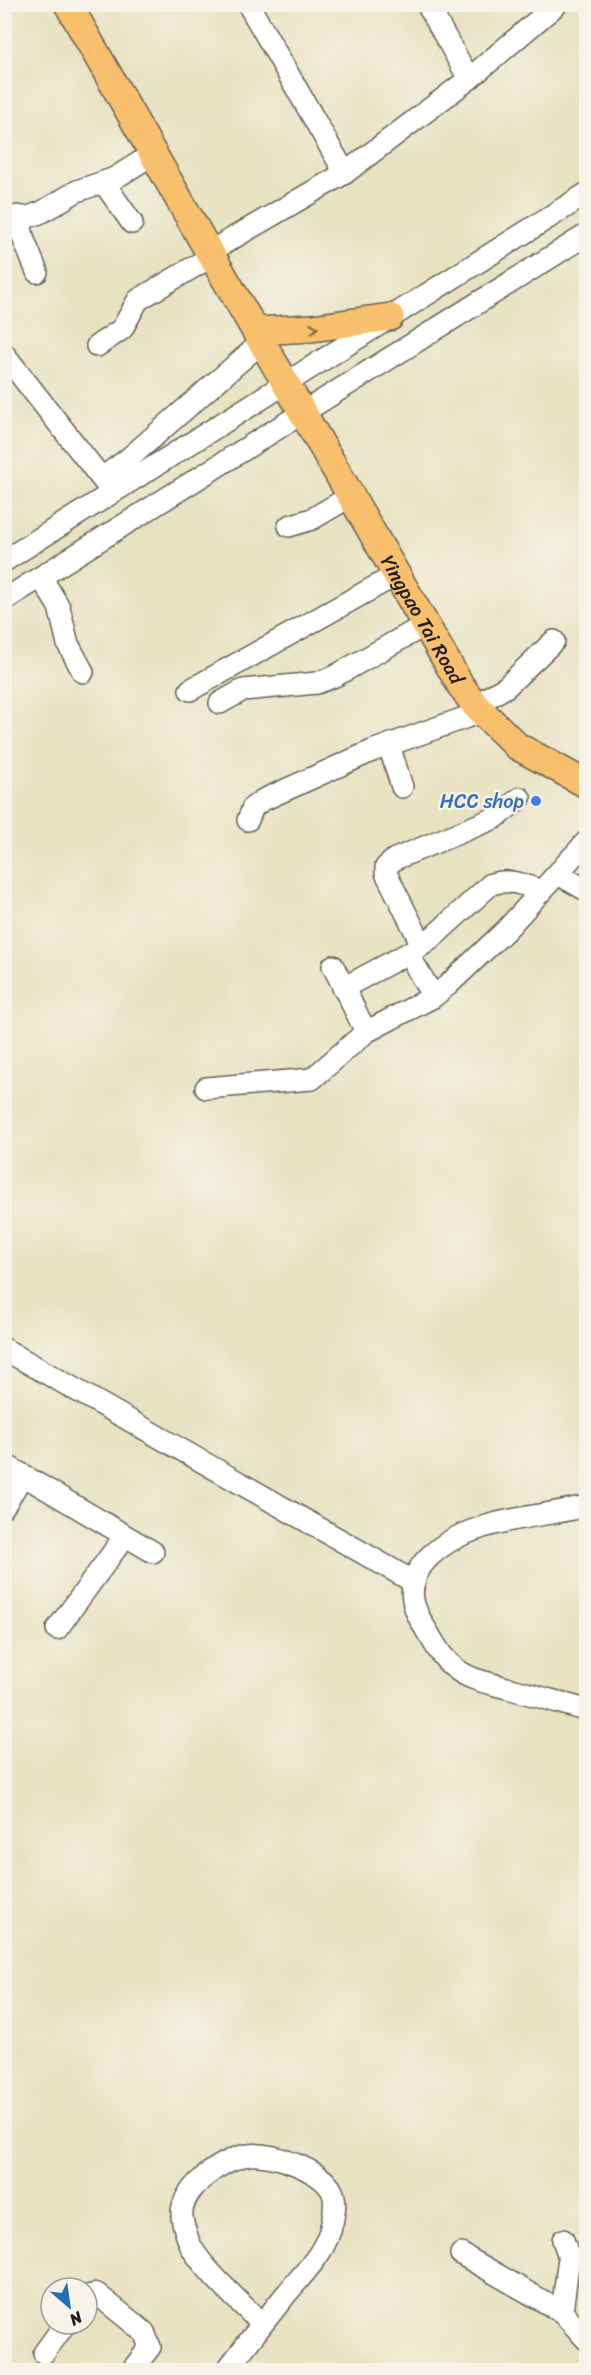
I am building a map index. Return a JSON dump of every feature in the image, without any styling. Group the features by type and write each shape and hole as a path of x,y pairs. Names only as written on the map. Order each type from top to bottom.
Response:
{"main road":[{"name":"Yingpao Tai Road","path":"68,4 425,625 478,708 516,747 586,784"},
{"path":"259,337 390,317"}],"street":[{"path":"248,4 345,173"},
{"path":"427,4 469,79"},
{"path":"97,346 122,329 138,300 345,173 469,79 557,4"},
{"path":"37,272 24,240 11,217 28,217 42,212 77,191 104,183 153,153"},
{"path":"104,183 132,223"},
{"path":"4,561 107,485 286,383 586,194"},
{"path":"4,600 586,235"},
{"path":"107,485 128,459 259,337"},
{"path":"4,354 107,485"},
{"path":"289,526 318,516 351,496"},
{"path":"190,690 396,575"},
{"path":"41,577 59,607 68,644 83,672"},
{"path":"220,703 243,690 317,683 335,676 425,625"},
{"path":"248,820 253,807 263,800 478,708 506,687 554,641"},
{"path":"389,745 402,788"},
{"path":"422,945 386,873 386,867 395,859 495,818 520,798"},
{"path":"206,1088 312,1079 366,1032 433,997 467,969 586,842"},
{"path":"558,874 586,891"},
{"path":"343,988 422,945 491,884 503,880 542,891"},
{"path":"333,966 366,1032"},
{"path":"416,967 433,997"},
{"path":"4,1349 414,1582"},
{"path":"4,1506 14,1469 153,1552"},
{"path":"586,1506 474,1530 451,1541 428,1557 420,1566 414,1582 413,1599 419,1618 439,1652 456,1669 476,1679 586,1710"},
{"path":"57,1629 125,1536"},
{"path":"226,2370 318,2257 331,2225 335,2203 334,2194 326,2181 308,2170 265,2154 245,2155 208,2172 188,2194 182,2215 190,2243 197,2253 211,2272 262,2324"},
{"path":"562,2312 569,2257 563,2240"},
{"path":"462,2254 562,2312 586,2338"},
{"path":"99,2296 144,2332 150,2347 132,2370"},
{"path":"44,2353 56,2336"}],"place":[{"name":"HCC shop","path":"536,801"}]}
